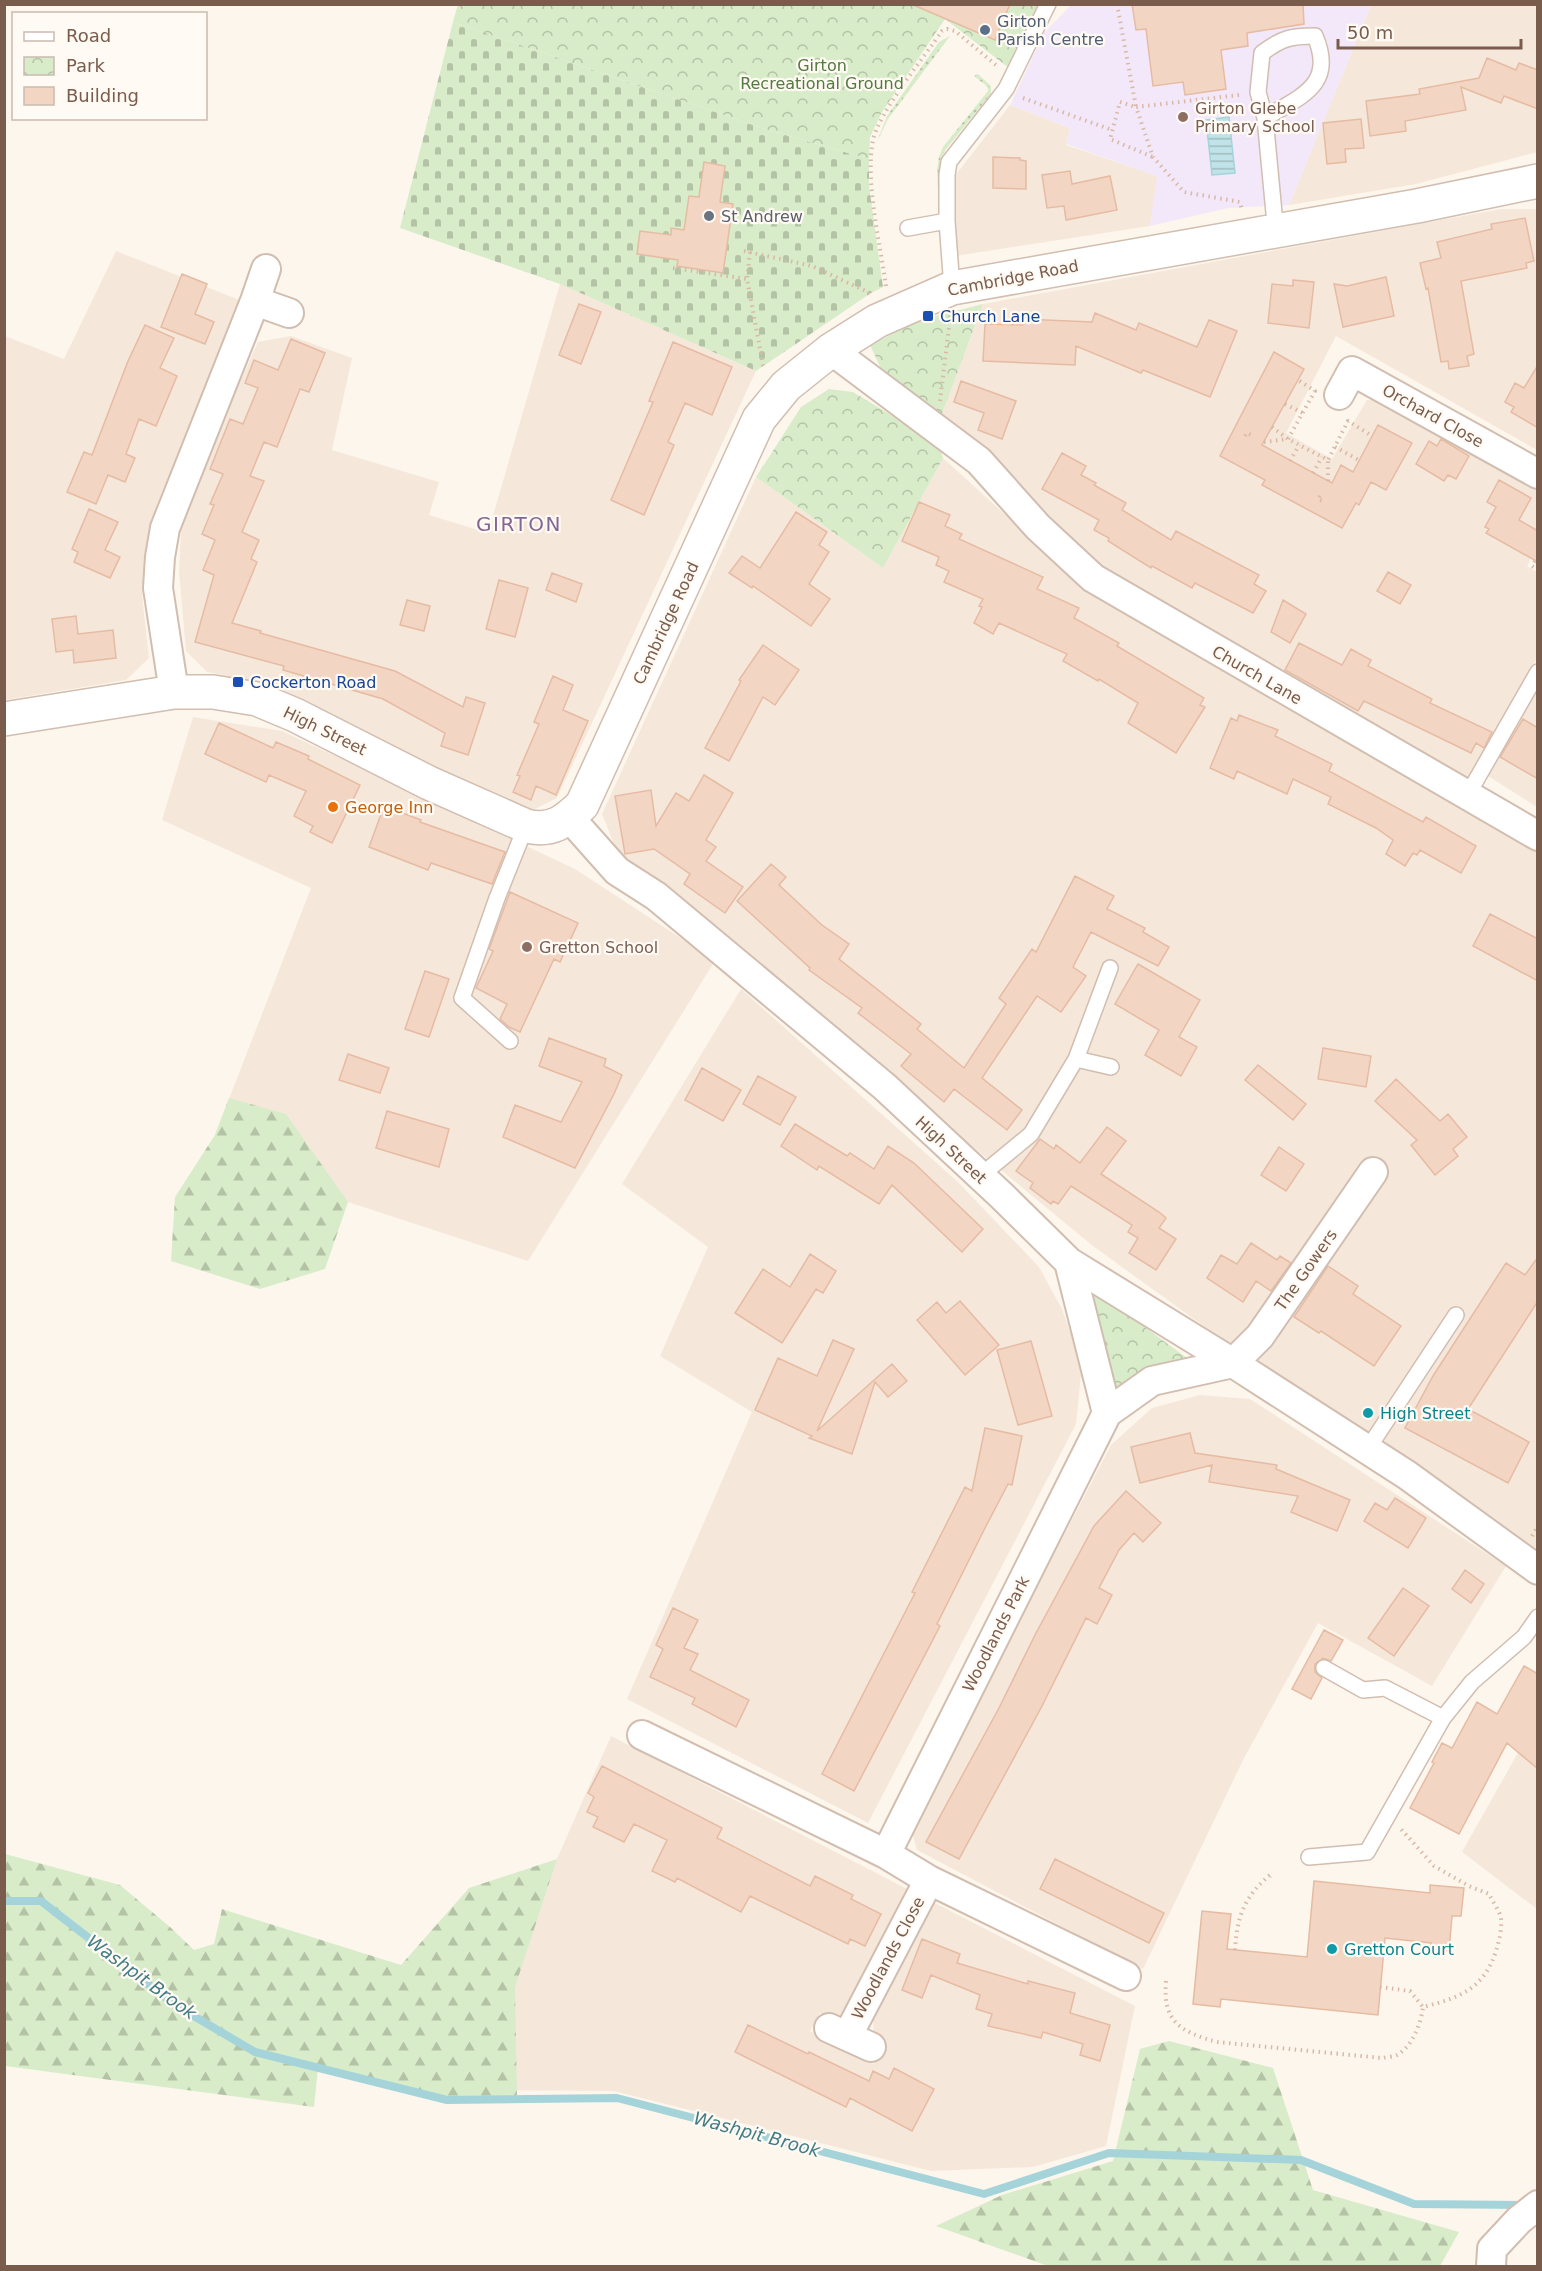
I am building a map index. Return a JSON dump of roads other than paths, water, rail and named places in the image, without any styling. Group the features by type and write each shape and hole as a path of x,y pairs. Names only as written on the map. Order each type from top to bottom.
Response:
{"street":[{"name":"Cambridge Road","path":"526,826 539,829 552,827 569,817 582,805 759,419 786,386 831,350 877,321 951,303 1278,229 1417,206 1538,181"},
{"path":"174,692 158,588 165,528 266,269"},
{"path":"255,301 289,313"},
{"name":"Church Lane","path":"831,350 979,462 1038,526 1093,578 1538,836"},
{"name":"Orchard Close","path":"1339,395 1352,370 1538,474"},
{"name":"High Street","path":"4,719 174,692 213,692 257,699 295,715 429,783 526,826"},
{"name":"High Street","path":"569,817 617,871 656,896 885,1087 1069,1262 1233,1363 1407,1475 1538,1570"},
{"name":"The Gowers","path":"1233,1363 1260,1336 1373,1172"},
{"path":"1069,1262 1107,1413"},
{"name":"Woodlands Park","path":"886,1854 1107,1413 1152,1381 1233,1363"},
{"path":"642,1735 886,1854 929,1880 1126,1976"},
{"name":"Woodlands Close","path":"849,2037 929,1880"},
{"path":"1491,2266 1492,2250 1528,2212"}],"lane":[{"path":"951,303 947,221 949,162 1006,88 1048,4"},
{"path":"1265,118 1311,89 1321,74 1322,53 1315,36 1294,36 1274,44 1262,53 1258,93 1265,118 1274,213 1278,229"},
{"path":"908,228 947,221"},
{"path":"1467,796 1538,672"},
{"path":"510,1041 462,998 497,898 526,826"},
{"path":"979,1177 1031,1134 1076,1059 1110,968"},
{"path":"1076,1059 1110,1067"},
{"path":"1367,1450 1456,1315"},
{"path":"1309,1857 1367,1852 1443,1718 1472,1682 1524,1637 1538,1617"},
{"path":"1324,1668 1363,1690 1385,1688 1443,1718"}],"water":[{"path":"1229,117 1235,173 1212,175 1206,120"}],"waterway":[{"name":"Washpit Brook","path":"4,1901 41,1901 175,2005 255,2052 447,2100 617,2098 984,2194 1109,2153 1301,2160 1414,2204 1523,2205"}],"place":[{"name":"Girton Parish Centre","path":"985,30"},
{"name":"Girton Glebe Primary School","path":"1183,117"},
{"name":"St Andrew","path":"709,216"},
{"name":"Church Lane","path":"928,316"},
{"name":"Cockerton Road","path":"238,682"},
{"name":"George Inn","path":"333,807"},
{"name":"Gretton School","path":"527,947"},
{"name":"High Street","path":"1368,1413"},
{"name":"Gretton Court","path":"1332,1949"}],"district":[{"name":"GIRTON","path":"519,524"}],"park label":[{"name":"Girton Recreational Ground","path":"822,74"}]}
